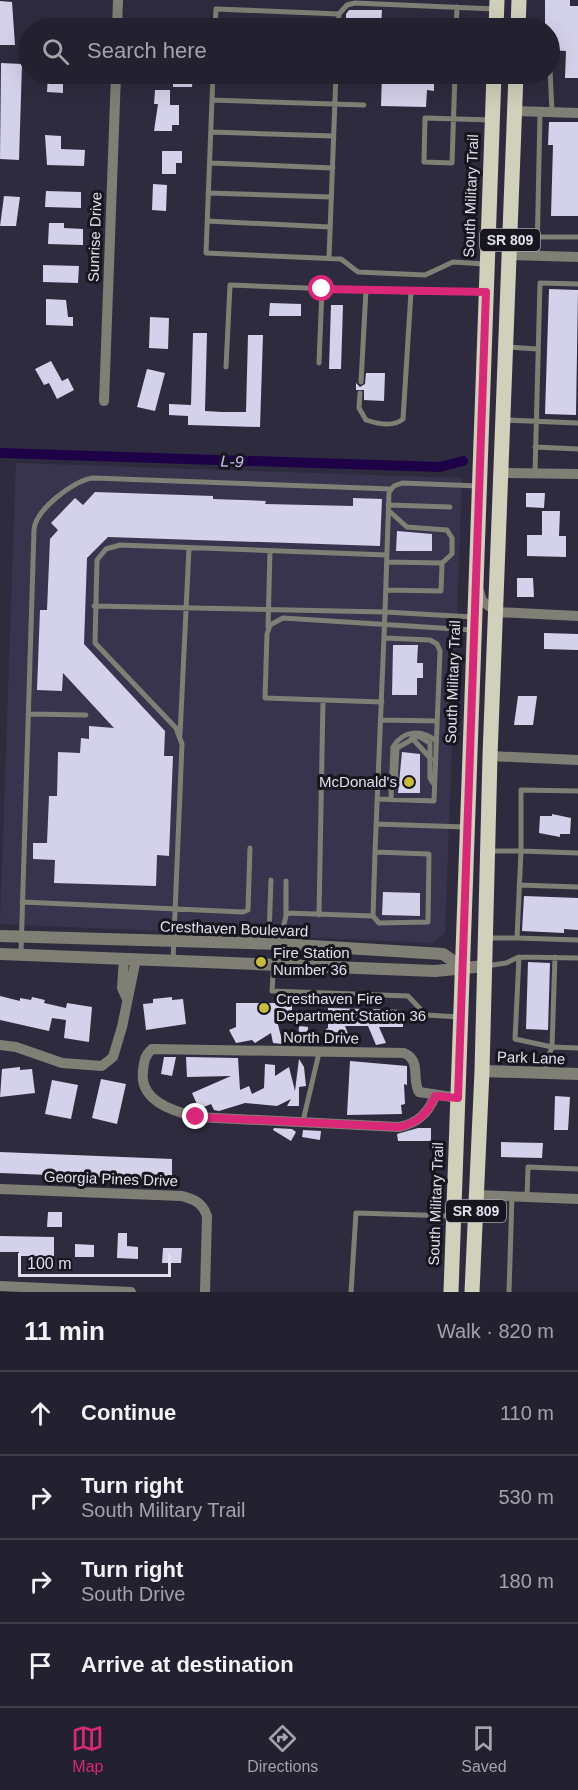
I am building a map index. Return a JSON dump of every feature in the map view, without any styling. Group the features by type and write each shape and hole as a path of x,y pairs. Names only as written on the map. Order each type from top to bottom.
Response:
{"main road":[{"path":"518,18 519,0"},
{"name":"South Military Trail","path":"451,1292 474,578 494,84"},
{"path":"505,84 506,103 515,111"},
{"name":"SR 809","path":"472,1285 482,1071 490,756 516,84"},
{"path":"492,120 508,132 514,151"},
{"path":"485,314 492,331 507,347"},
{"path":"483,371 494,377 499,385 504,413"},
{"path":"473,624 495,643"},
{"path":"452,1258 472,1285"}],"street":[{"path":"117,18 118,0"},
{"name":"Sunrise Drive","path":"104,401 116,84"},
{"path":"515,111 578,112"},
{"path":"510,255 578,257"},
{"path":"502,473 578,474"},
{"path":"474,578 482,602 497,612 578,616"},
{"path":"490,756 578,760"},
{"name":"Cresthaven Boulevard","path":"0,936 275,944 446,954 462,967"},
{"path":"0,954 21,953 435,971 485,966"},
{"path":"0,1045 16,1047 62,1063 102,1066 112,1057 128,1000 122,988 130,959"},
{"name":"North Drive","path":"303,1121 196,1117 175,1111 156,1101 146,1089 142,1076 144,1060 152,1049 404,1053 415,1062 415,1086 419,1092 435,1096"},
{"name":"Park Lane","path":"482,1071 578,1074"},
{"path":"303,1121 406,1125 425,1114 435,1096 458,1098"},
{"name":"Georgia Pines Drive","path":"0,1189 182,1196 195,1200 203,1206 207,1215 205,1292"},
{"path":"477,1195 578,1199"},
{"path":"0,1286 131,1292"}],"lane":[{"path":"339,18 339,14 347,5 355,3 457,8 497,17"},
{"path":"456,18 457,8"},
{"path":"216,18 216,9 339,14"},
{"path":"213,84 206,253 341,259 358,272 425,274 453,262 487,264"},
{"path":"329,258 336,84"},
{"path":"455,84 454,119 452,163 424,162 425,118 454,119 492,120"},
{"path":"550,84 552,112"},
{"path":"212,100 364,105"},
{"path":"537,256 540,112"},
{"path":"211,132 334,136"},
{"path":"210,163 333,168"},
{"path":"208,193 331,197"},
{"path":"207,221 330,227"},
{"path":"537,237 578,237"},
{"path":"535,473 540,283 578,284"},
{"path":"226,367 230,285 411,292 486,292"},
{"path":"319,363 322,289"},
{"path":"361,382 366,290"},
{"path":"360,393 359,408 366,420 391,424 404,419 411,292"},
{"path":"507,347 537,349"},
{"path":"504,413 536,422 578,423"},
{"path":"535,447 578,449"},
{"path":"21,953 34,523 41,512 77,482 93,478 391,489 402,483 479,486"},
{"path":"375,852 429,854 428,922 379,923 373,916 375,852 377,799 385,626 388,508 391,489"},
{"path":"388,508 450,507"},
{"path":"386,590 441,591 442,563 452,554 452,538 447,530 407,527 388,508"},
{"path":"180,736 176,728 95,643 95,567 100,554 106,549 120,545 270,551 442,563"},
{"path":"173,961 189,548"},
{"path":"270,551 265,698 382,702"},
{"path":"94,606 385,612 473,624"},
{"path":"268,629 274,621 283,618 385,626 473,624"},
{"path":"377,799 434,801 440,651 434,641 384,638"},
{"path":"319,915 323,700"},
{"path":"28,714 86,715"},
{"path":"381,720 437,721"},
{"path":"391,800 393,747 397,741 417,732 429,735 436,741"},
{"path":"391,789 395,784 397,748 418,736 427,739 431,746 430,778 434,785"},
{"path":"411,738 430,759"},
{"path":"517,938 521,790 578,791"},
{"path":"376,824 466,827"},
{"path":"21,902 176,910 248,910 250,848"},
{"path":"487,850 578,853"},
{"path":"271,880 270,935 275,944 272,991 408,996 426,1016 460,1017"},
{"path":"275,944 281,936 286,913 286,881"},
{"path":"519,885 578,887"},
{"path":"286,913 373,916"},
{"path":"485,938 578,940"},
{"path":"485,966 506,963 519,957 578,958"},
{"path":"519,957 516,1038 552,1047 578,1048"},
{"path":"543,1073 552,1047 555,957"},
{"path":"303,1121 319,1053"},
{"path":"527,1197 528,1167 578,1169"},
{"path":"509,1292 512,1196"},
{"path":"351,1292 356,1213 454,1216"}],"shaded area":[{"path":"16,463 462,478 445,933 433,943 0,924"}],"building":[{"path":"545,0 570,0 570,6 578,6 578,78 565,78 566,51 560,51 560,18 545,18"},
{"path":"0,1 12,2 15,45 0,45"},
{"path":"349,10 382,10 382,18 346,18"},
{"path":"1,63 18,64 18,84 21,84 19,160 0,159"},
{"path":"47,84 63,84 63,93 47,92"},
{"path":"173,84 192,84 192,87 173,87"},
{"path":"382,84 434,84 434,91 427,90 426,107 381,106"},
{"path":"155,90 170,90 170,105 179,105 179,125 172,125 172,131 154,131 158,104 154,104"},
{"path":"549,122 578,122 578,216 551,216 553,145 548,145"},
{"path":"45,135 61,136 61,149 85,150 84,166 47,165"},
{"path":"162,151 182,151 182,163 176,163 176,174 162,174"},
{"path":"153,184 167,185 166,211 152,210"},
{"path":"46,191 81,192 81,208 45,207"},
{"path":"4,196 20,197 16,226 0,226"},
{"path":"49,223 64,223 64,228 83,229 83,245 48,244"},
{"path":"43,265 79,266 78,283 43,282"},
{"path":"549,289 578,290 576,415 545,414"},
{"path":"46,299 66,300 68,317 73,317 73,326 46,325"},
{"path":"270,303 301,304 301,316 269,316"},
{"path":"331,305 343,305 341,369 329,369"},
{"path":"150,317 169,318 168,349 149,348"},
{"path":"193,333 207,333 205,411 222,412 246,412 248,335 263,335 260,427 188,425 188,416 169,415 169,404 191,405"},
{"path":"51,361 62,381 68,378 74,390 57,399 49,383 44,385 35,369"},
{"path":"147,369 165,373 155,411 137,407"},
{"path":"366,373 385,373 384,401 364,400 364,390 356,390 356,383 360,387 365,384"},
{"path":"95,492 213,496 213,499 266,501 265,504 353,506 353,498 382,499 380,546 108,537 87,558 84,644 165,731 164,756 173,756 169,856 157,855 156,886 54,883 55,860 33,859 33,843 47,843 49,796 57,796 58,752 80,753 81,738 89,739 89,726 114,728 63,673 62,691 37,690 40,610 47,610 50,539 58,530 51,523 75,498 83,505"},
{"path":"526,493 545,493 544,508 526,507"},
{"path":"542,511 560,511 559,536 566,536 566,557 527,556 527,535 542,535"},
{"path":"397,531 432,534 432,551 396,551"},
{"path":"517,578 533,578 534,597 517,597"},
{"path":"544,633 578,634 578,650 544,649"},
{"path":"393,645 418,645 417,663 423,663 423,678 417,678 417,695 392,695"},
{"path":"518,696 537,696 533,725 514,725"},
{"name":"McDonald's","path":"402,752 420,754 420,793 398,793"},
{"path":"552,814 571,818 570,834 560,834 560,837 539,833 540,816 552,816"},
{"path":"383,892 420,893 420,916 382,915"},
{"path":"524,896 578,898 578,930 564,929 564,933 522,931"},
{"path":"528,962 550,963 548,1030 526,1029"},
{"path":"0,996 20,1001 20,998 31,1000 32,997 45,1000 44,1003 66,1008 67,1003 92,1007 89,1042 64,1038 66,1020 52,1018 49,1031 0,1020"},
{"path":"172,997 172,1000 183,999 186,1024 146,1030 143,1004 153,1003 153,999"},
{"path":"236,1003 292,1003 292,1017 276,1017 283,1044 273,1043 271,1033 255,1043 252,1040 236,1043 229,1030 236,1027"},
{"path":"328,1008 403,1010 403,1027 379,1027 386,1043 376,1045 368,1026 345,1026 348,1034 331,1044 322,1032 328,1028"},
{"path":"299,1026 308,1027 307,1044 298,1044"},
{"path":"164,1057 176,1057 172,1076 161,1074"},
{"path":"186,1057 238,1058 240,1090 249,1086 252,1094 264,1088 265,1064 275,1065 275,1076 289,1067 295,1091 299,1059 304,1067 306,1086 299,1087 299,1106 287,1106 291,1099 277,1106 245,1103 219,1111 214,1110 211,1104 199,1109 192,1093 231,1076 187,1077"},
{"path":"350,1061 407,1066 407,1085 404,1084 405,1104 401,1105 402,1114 347,1115"},
{"path":"20,1067 20,1070 32,1069 35,1093 0,1097 2,1069"},
{"path":"101,1079 126,1084 117,1124 92,1118"},
{"path":"52,1080 78,1085 71,1119 45,1114"},
{"path":"555,1096 570,1097 568,1130 554,1130"},
{"path":"274,1128 292,1129 296,1132 291,1141 273,1130"},
{"path":"418,1128 431,1128 431,1141 398,1141 397,1134"},
{"path":"303,1130 321,1131 320,1140 302,1137"},
{"path":"501,1142 543,1143 542,1158 501,1157"},
{"path":"0,1152 172,1159 172,1180 0,1173"},
{"path":"48,1212 62,1212 62,1227 47,1227"},
{"path":"118,1233 127,1233 127,1246 138,1247 138,1259 117,1258"},
{"path":"0,1236 54,1237 54,1256 19,1256 19,1252 0,1252"},
{"path":"75,1244 94,1245 94,1257 75,1257"},
{"path":"163,1248 182,1248 181,1263 162,1263"}],"waterway":[{"name":"L-9","path":"0,453 440,467 463,461"}],"place":[{"name":"McDonald's","path":"409,782"},
{"name":"Fire Station Number 36","path":"261,962"},
{"name":"Cresthaven Fire Department Station 36","path":"264,1008"}],"route":[{"path":"196,1117 399,1127 420,1119 430,1108 435,1096 458,1098 472,630 486,292 322,289"}]}
